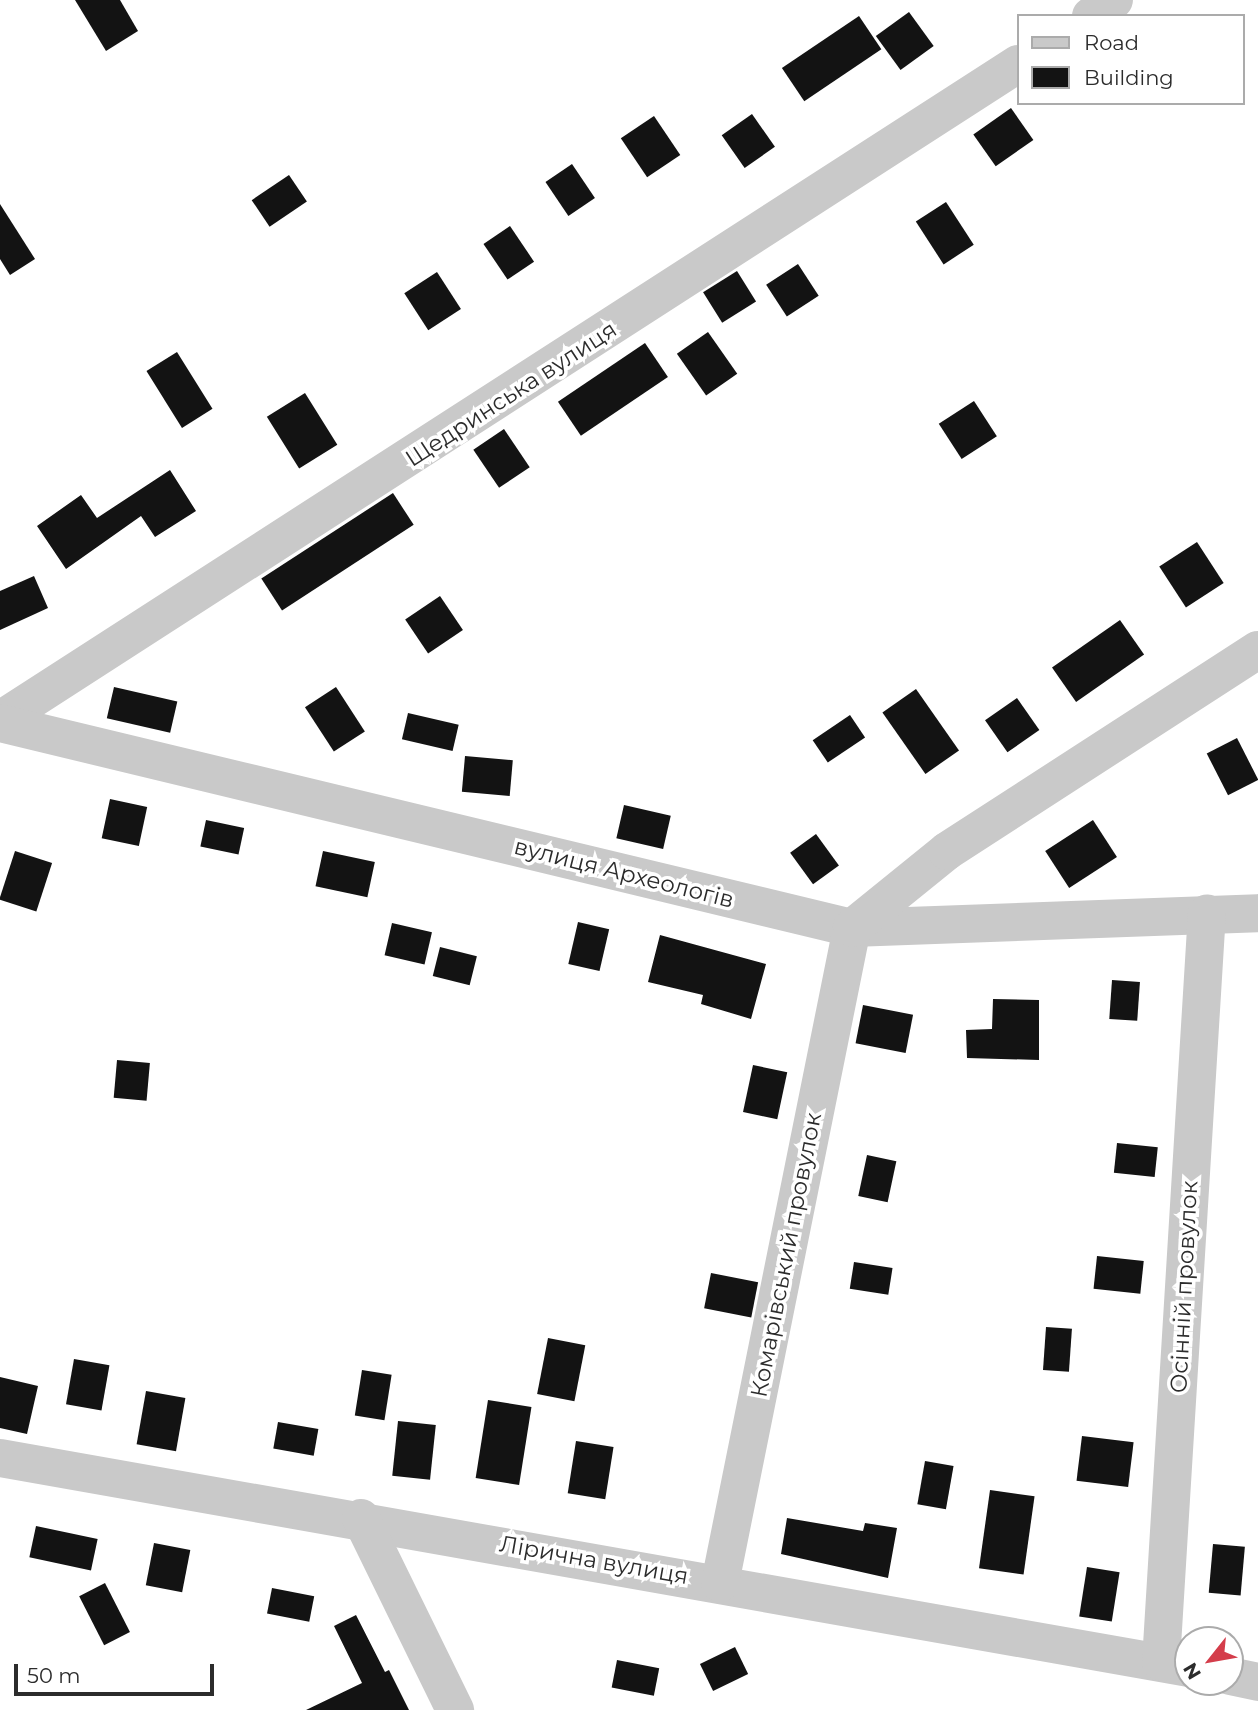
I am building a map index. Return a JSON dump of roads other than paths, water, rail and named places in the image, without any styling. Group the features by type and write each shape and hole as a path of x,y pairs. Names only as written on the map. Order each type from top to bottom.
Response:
{"street":[{"path":"1094,14 1114,0"},
{"name":"Щедринська вулиця","path":"0,722 1016,65"},
{"path":"852,928 947,851 1258,650"},
{"name":"вулиця Археологів","path":"0,722 852,928 1258,913"},
{"name":"Осінній провулок","path":"1176,1626 1207,913"},
{"name":"Комарівський провулок","path":"720,1583 852,928"},
{"name":"Лірична вулиця","path":"0,1458 361,1518 1174,1665"},
{"path":"361,1518 455,1710"}]}
